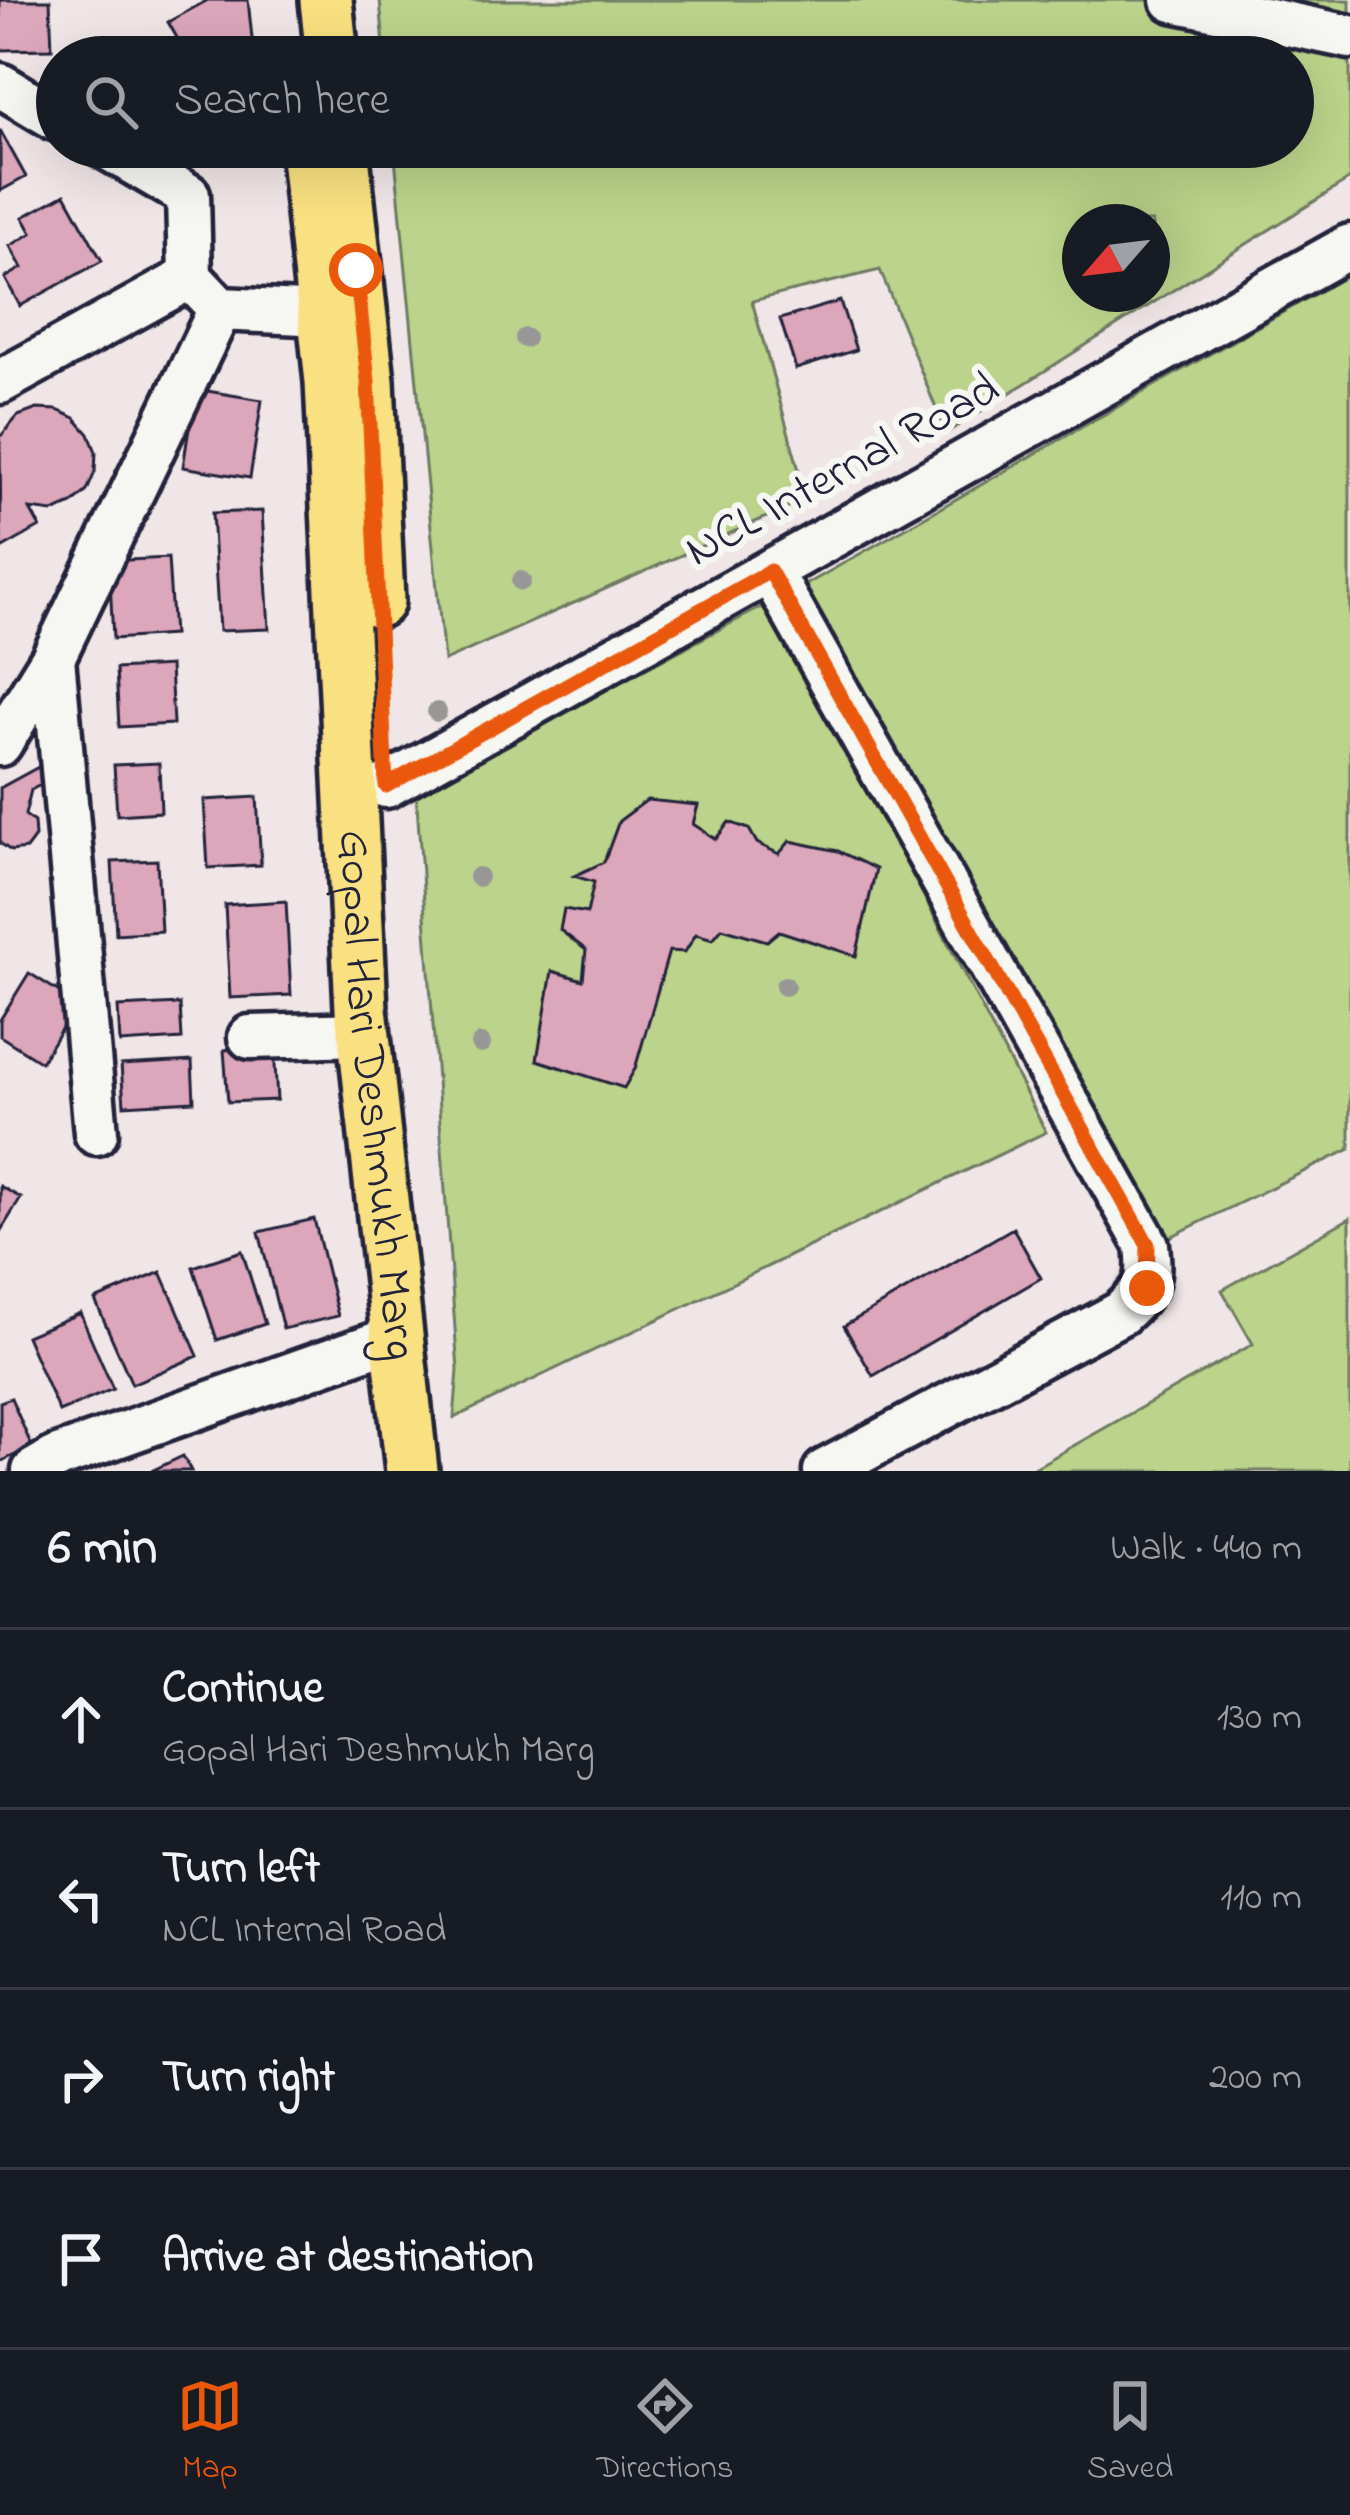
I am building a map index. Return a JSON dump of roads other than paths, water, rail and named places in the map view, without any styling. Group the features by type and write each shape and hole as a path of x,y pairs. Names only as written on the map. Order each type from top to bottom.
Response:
{"main road":[{"path":"291,0 295,36"},
{"path":"326,0 330,36"},
{"name":"Gopal Hari Deshmukh Marg","path":"310,168 342,315 368,381 393,1006 444,1471"},
{"name":"Gopal Hari Deshmukh Marg","path":"342,168 342,315 331,382 364,1034 412,1471"}],"street":[{"path":"1173,0 1350,37"},
{"path":"0,86 36,106"},
{"path":"142,168 188,195 190,277 220,309 342,315"},
{"name":"NCL Internal Road","path":"386,786 1350,246"},
{"path":"0,382 190,277"},
{"path":"0,745 53,658 220,309"},
{"path":"770,571 1148,1245 1147,1288 1121,1312 825,1471"},
{"path":"53,658 96,1133"},
{"path":"250,1037 364,1034"},
{"path":"50,1466 396,1337"}]}
